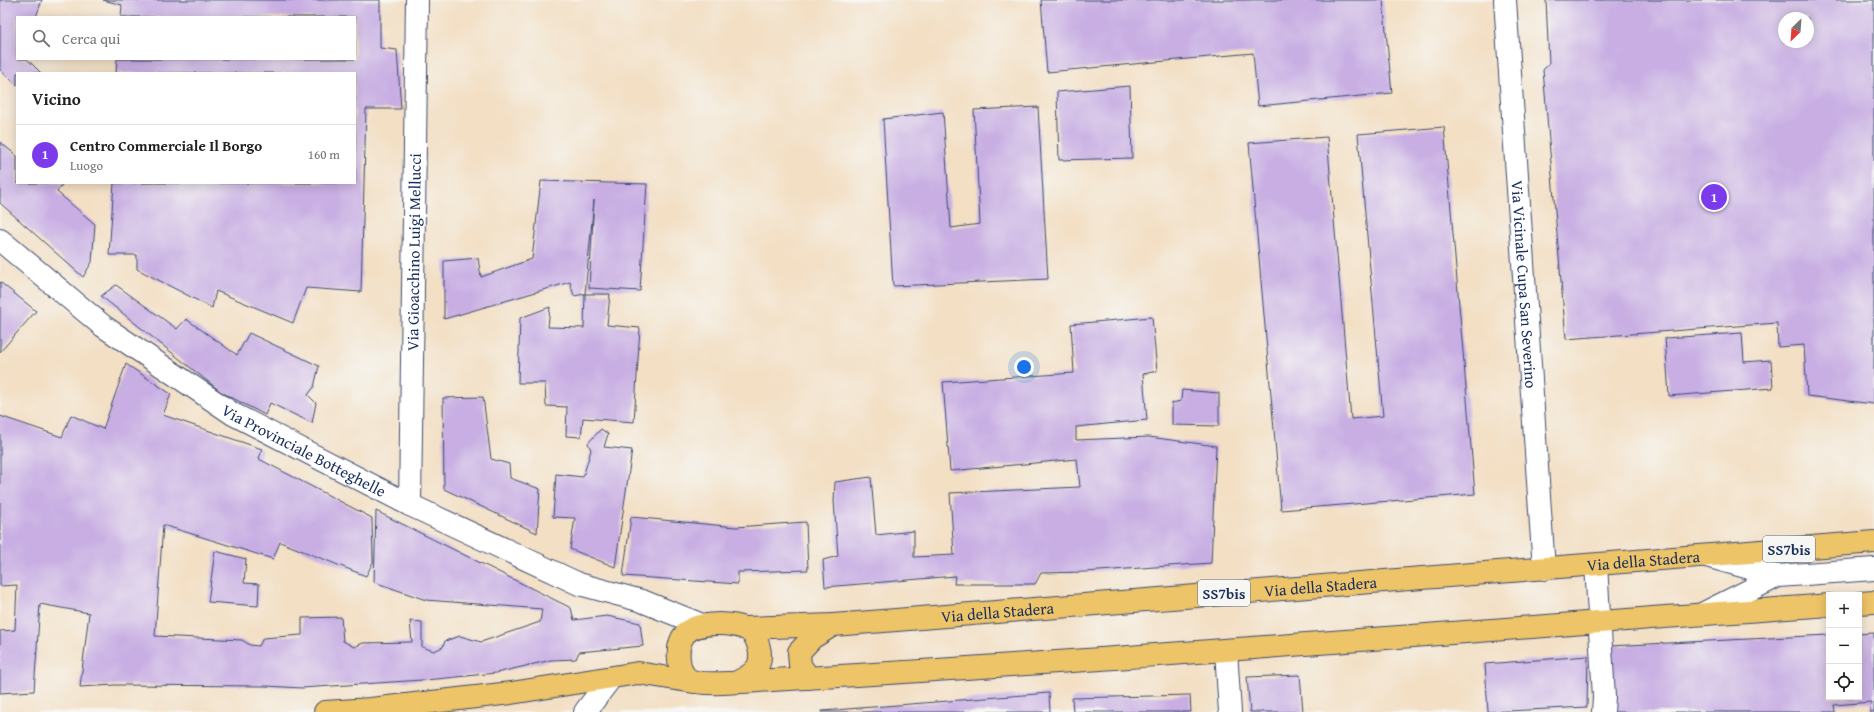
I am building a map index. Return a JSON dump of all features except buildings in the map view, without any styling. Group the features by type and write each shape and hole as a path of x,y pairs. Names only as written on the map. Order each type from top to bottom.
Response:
{"main road":[{"name":"Via della Stadera","path":"744,628 832,625 1874,542"},
{"path":"1862,603 1874,602"},
{"path":"325,712 372,709 511,693 610,679 641,673 694,682 737,682 809,678 1226,651 1600,621 1826,605"},
{"path":"641,673 681,643 690,630 702,625 730,626 744,628 755,636 760,659 758,666 753,672 737,682"},
{"path":"809,678 800,665 799,652 812,638 832,625"},
{"path":"681,643 679,659 682,671 687,678 694,682"}],"street":[{"name":"Via Gioacchino Luigi Mellucci","path":"410,505 409,482 417,0"},
{"name":"Via Vicinale Cupa San Severino","path":"1505,0 1544,569"},
{"name":"Via Provinciale Botteghelle","path":"0,240 103,326 233,414 410,505 579,584 642,601 702,625"},
{"path":"1704,556 1778,576 1874,569"},
{"path":"1596,565 1604,697 1603,712"},
{"path":"1702,614 1778,576"},
{"name":"Via Provinciale Botteghelle","path":"642,601 681,643"},
{"path":"1226,651 1230,712"},
{"path":"585,712 610,679"}],"place":[{"name":"Centro Commerciale Il Borgo","path":"1714,197"}]}
